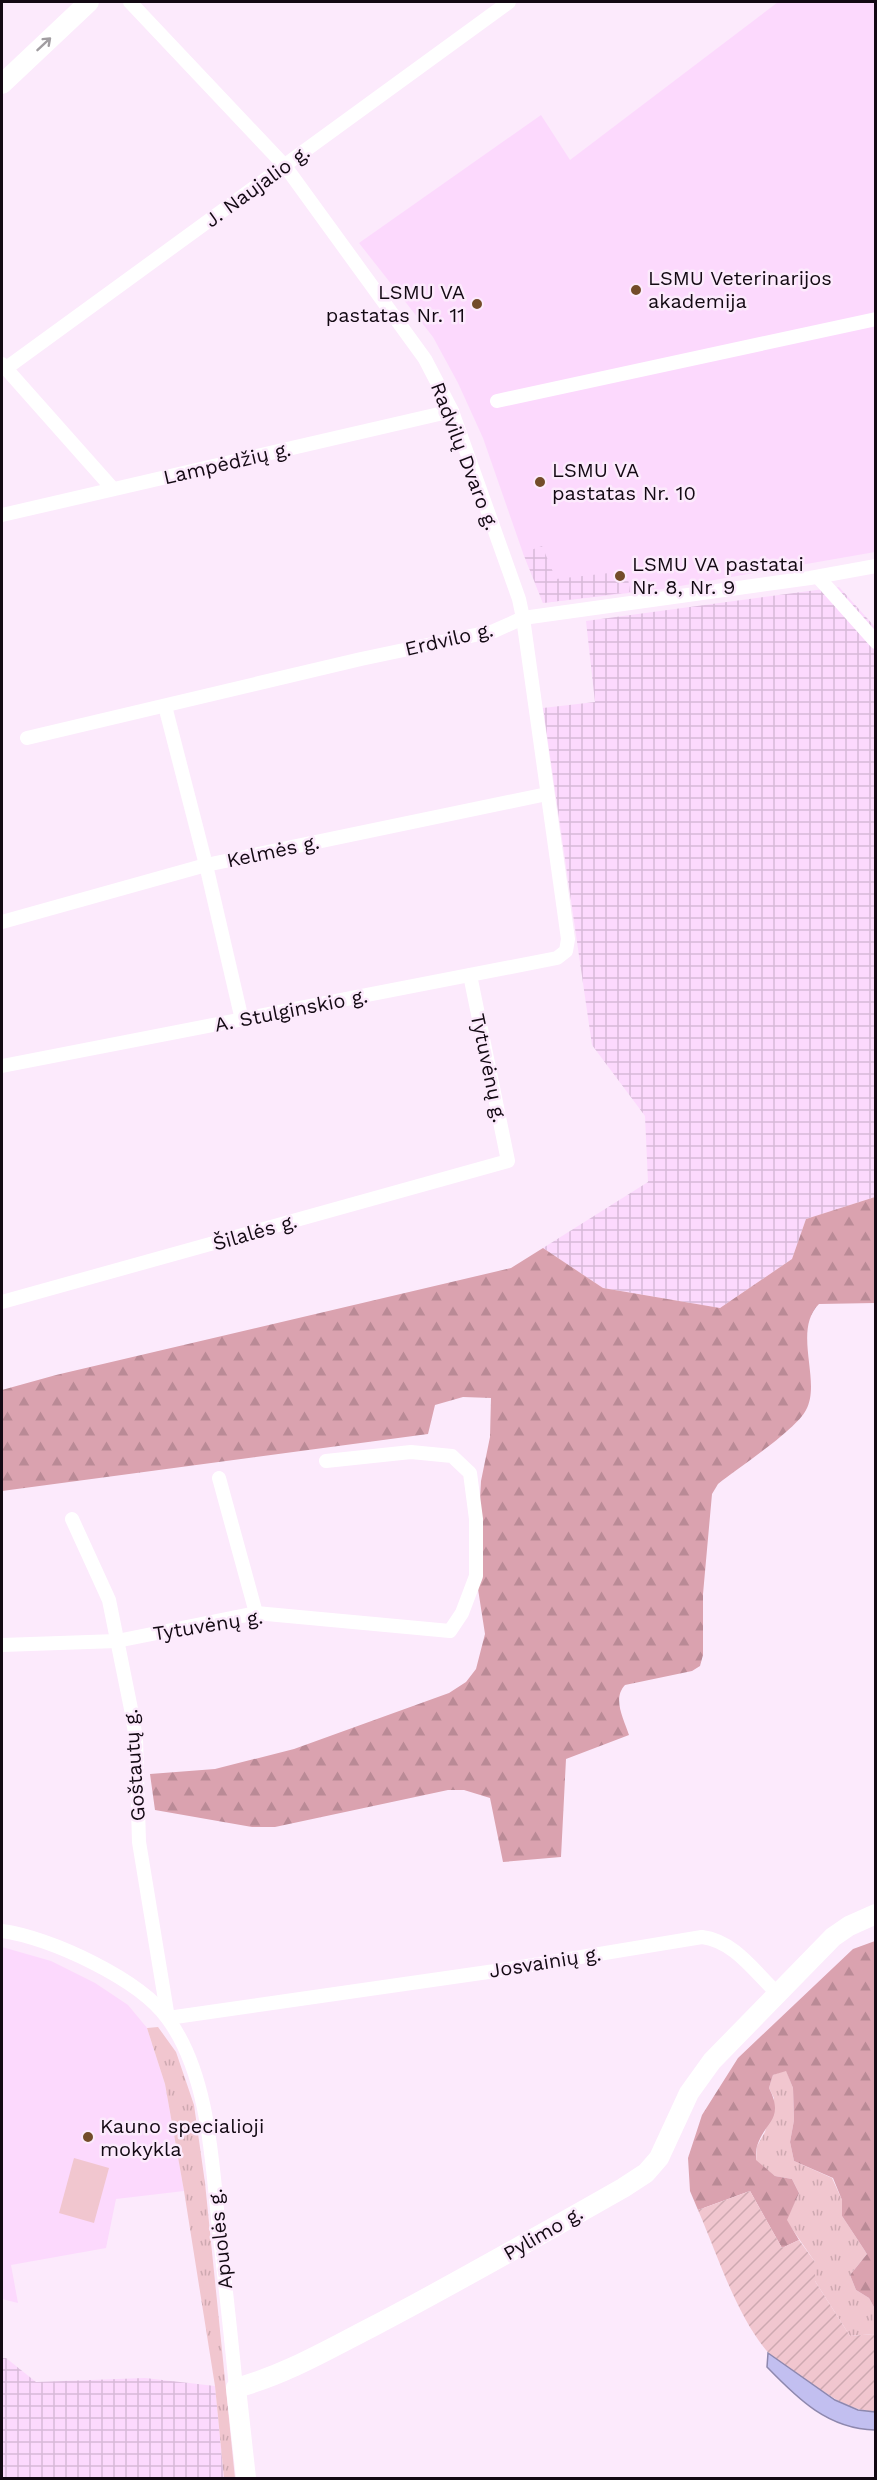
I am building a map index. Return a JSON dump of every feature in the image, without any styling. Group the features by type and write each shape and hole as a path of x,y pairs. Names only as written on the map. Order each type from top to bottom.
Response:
{"main road":[{"path":"2,84 89,2"},
{"path":"776,1992 833,1937 849,1926 876,1914"},
{"name":"Pylimo g.","path":"236,2388 262,2381 311,2359 402,2312 613,2194 646,2173 664,2150 689,2093 698,2079 724,2047 776,1992"},
{"name":"Apuolės g.","path":"236,2388 246,2478"}],"street":[{"name":"Radvilų Dvaro g.","path":"130,2 285,166 425,359 452,411 524,618 568,939"},
{"name":"J. Naujalio g.","path":"3,367 285,166 504,3"},
{"path":"497,401 876,319"},
{"path":"3,367 113,489"},
{"name":"Lampėdžių g.","path":"2,515 452,411"},
{"name":"Erdvilo g.","path":"27,738 361,659 494,631 524,618 818,577 876,566"},
{"path":"818,577 876,642"},
{"path":"165,706 206,865 242,1020"},
{"name":"Kelmės g.","path":"2,922 206,865 547,794"},
{"name":"A. Stulginskio g.","path":"2,1065 557,958 566,951 568,939"},
{"name":"Tytuvėnų g.","path":"470,975 508,1161"},
{"name":"Šilalės g.","path":"2,1302 508,1161"},
{"name":"Tytuvėnų g.","path":"2,1645 117,1641 256,1613 450,1631 462,1613 476,1576 476,1519 470,1473 452,1456 411,1452 326,1461"},
{"path":"219,1478 256,1613"},
{"name":"Goštautų g.","path":"72,1520 109,1600 136,1738 139,1842 168,2018"},
{"name":"Apuolės g.","path":"2,1931 46,1942 107,1970 139,1992 168,2018 190,2060 203,2103 210,2145 236,2388"},
{"name":"Josvainių g.","path":"168,2018 490,1971 702,1937 721,1941 733,1949 776,1992"}],"shaded area":[{"name":"LSMU Veterinarijos akademija","path":"778,2 875,2 875,552 663,589 543,603 483,438 458,383 433,337 359,243 541,115 570,160"},
{"name":"LSMU VA pastatai Nr. 8, Nr. 9","path":"542,546 556,579 627,571 630,592 543,603 523,553"},
{"path":"839,587 875,627 875,1197 806,1219 792,1259 720,1308 603,1288 543,1248 648,1182 645,1116 592,1045 543,708 595,702 586,621"},
{"name":"Kauno specialioji mokykla","path":"2,1947 51,1961 95,1983 128,2005 147,2028 165,2084 184,2191 116,2199 106,2248 11,2265 18,2303 2,2299"},
{"path":"2,2358 6,2358 36,2382 145,2378 215,2386 224,2478 2,2478"}],"green space":[{"path":"875,1197 875,1303 819,1304 811,1315 807,1342 811,1385 806,1410 791,1428 718,1484 712,1494 703,1594 703,1655 700,1666 692,1671 625,1685 619,1696 619,1703 629,1735 566,1759 561,1857 503,1862 490,1798 464,1790 448,1790 275,1827 252,1827 155,1810 150,1774 215,1769 294,1749 449,1693 466,1682 476,1669 485,1634 476,1576 481,1481 490,1437 491,1398 463,1397 435,1405 428,1434 2,1491 2,1390 56,1375 511,1268 543,1248 603,1288 720,1308 792,1259 806,1219"},
{"path":"875,1941 875,2309 869,2298 856,2290 850,2275 867,2254 842,2216 842,2200 833,2178 794,2161 790,2142 794,2120 793,2088 786,2071 773,2075 769,2088 775,2107 774,2114 760,2138 756,2160 775,2176 792,2179 799,2193 787,2220 799,2240 782,2248 750,2191 698,2210 690,2191 688,2158 702,2115 738,2058 853,1949"},
{"path":"158,2027 176,2052 194,2105 205,2183 235,2478 224,2478 215,2386 184,2191 165,2084 147,2028"},
{"path":"786,2070 793,2088 794,2120 790,2142 794,2161 832,2178 842,2200 842,2216 867,2254 850,2275 856,2290 869,2298 875,2309 875,2334 850,2336 815,2281 815,2262 786,2220 799,2193 792,2179 775,2176 756,2161 757,2146 765,2132 774,2098 769,2088 773,2075"},
{"path":"74,2158 109,2168 94,2223 59,2213"},
{"path":"750,2191 782,2248 799,2240 815,2262 815,2281 850,2336 875,2334 875,2412 843,2403 781,2363 766,2350 745,2319 698,2210"}],"water":[{"path":"768,2353 835,2400 858,2410 875,2412 875,2430 843,2424 828,2418 802,2401 767,2367"}],"place":[{"name":"LSMU Veterinarijos akademija","path":"636,290"},
{"name":"LSMU VA pastatas Nr. 11","path":"477,304"},
{"name":"LSMU VA pastatas Nr. 10","path":"540,482"},
{"name":"LSMU VA pastatai Nr. 8, Nr. 9","path":"620,576"},
{"name":"Kauno specialioji mokykla","path":"88,2137"}]}
